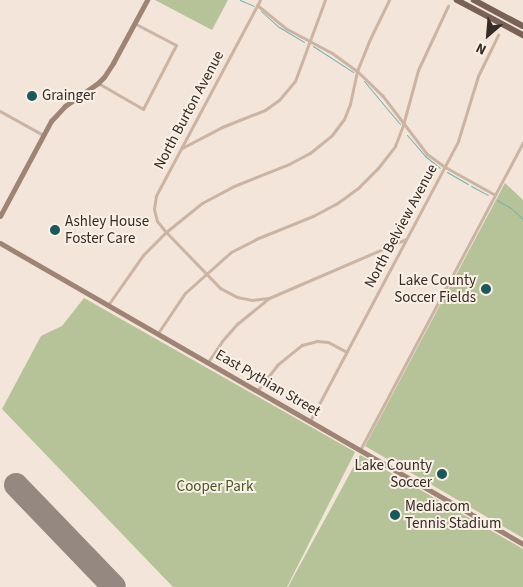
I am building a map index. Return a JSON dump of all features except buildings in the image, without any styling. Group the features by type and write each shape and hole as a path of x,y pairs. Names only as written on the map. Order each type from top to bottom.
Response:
{"main road":[{"path":"458,0 523,34"},
{"path":"474,0 523,26"}],"street":[{"path":"0,216 43,136 60,111 98,83 113,64 147,0"},
{"name":"North Burton Avenue","path":"252,300 237,297 220,288 166,232 157,221 154,209 156,196 260,0"},
{"path":"182,148 222,127 265,110 280,100 295,81 308,41 325,0"},
{"path":"108,305 143,256 166,232 202,203 234,186 289,164 310,153 332,135 344,119 350,104 357,71 369,41 390,0"},
{"path":"257,5 287,29 332,53 357,71 382,96 427,154 445,167 495,195"},
{"path":"157,334 185,293 231,252 336,204 359,188 378,168 395,146 403,125 418,70 448,6"},
{"path":"98,83 143,108 176,45 134,23"},
{"name":"North Belview Avenue","path":"310,422 445,167 462,132 478,76 498,35"},
{"path":"0,111 43,136"},
{"path":"189,135 195,141"},
{"path":"360,450 523,142"},
{"path":"208,363 232,330 269,298 407,238"},
{"name":"East Pythian Street","path":"0,243 523,544"},
{"path":"257,307 252,300 269,298"},
{"path":"257,391 277,365 302,345 317,341 328,342 347,352"}],"green space":[{"path":"155,0 228,0 212,30"},
{"name":"Lake County Soccer Fields","path":"505,183 523,200 523,538 365,446"},
{"name":"Cooper Park","path":"84,298 355,452 287,587 173,587 2,409 41,336 62,326"},
{"name":"Mediacom Tennis Stadium","path":"360,455 523,549 523,587 288,587"}],"waterway":[{"path":"240,0 254,6"},
{"path":"261,11 279,27 304,42"},
{"path":"313,46 353,72"},
{"path":"364,81 400,124"},
{"path":"407,135 425,156 440,168"},
{"path":"447,172 468,184"},
{"path":"471,186 488,195"},
{"path":"497,200 511,208 523,219"}],"runway":[{"path":"16,485 114,587"}],"place":[{"name":"Grainger","path":"32,96"},
{"name":"Ashley House Foster Care","path":"55,230"},
{"name":"Lake County Soccer Fields","path":"486,289"},
{"name":"Lake County Soccer","path":"442,474"},
{"name":"Mediacom Tennis Stadium","path":"395,515"}]}
